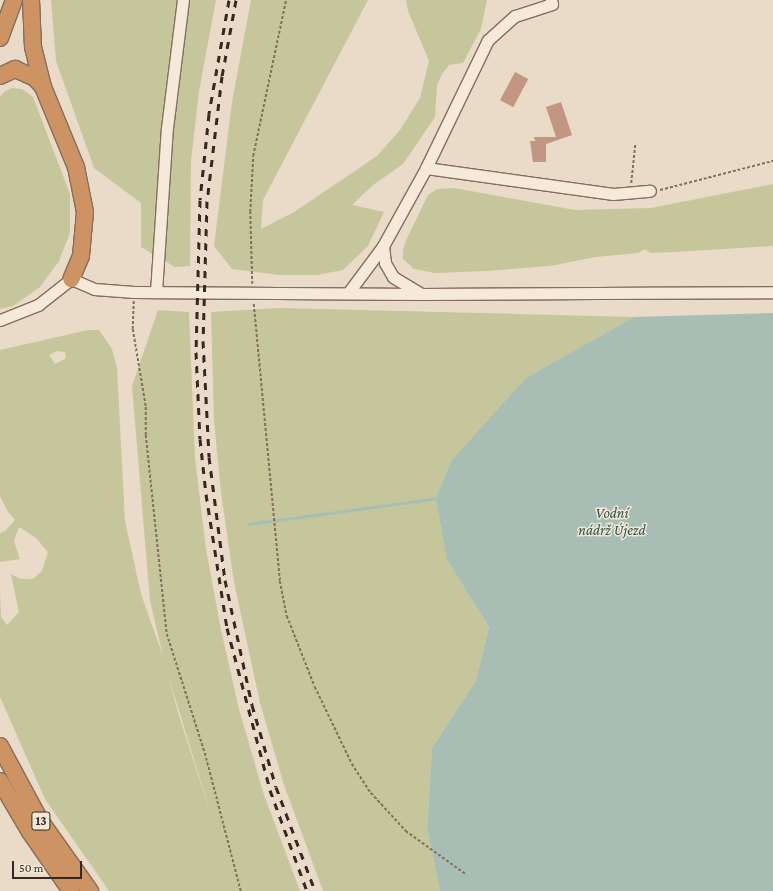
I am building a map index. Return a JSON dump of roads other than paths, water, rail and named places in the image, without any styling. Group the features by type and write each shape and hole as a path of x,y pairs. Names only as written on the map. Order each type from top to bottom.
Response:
{"highway":[{"path":"0,38 14,0"},
{"path":"31,0 33,47 43,87 76,167 85,212 81,256 70,279"},
{"path":"0,76 15,69 35,78 43,87"},
{"name":"13","path":"0,746 41,822 90,891"},
{"name":"13","path":"0,781 30,832 71,891"}],"street":[{"path":"156,292 167,128 183,0"},
{"path":"348,293 383,246 426,168 488,40 515,16 552,4 551,0"},
{"path":"426,168 613,194 650,191"},
{"path":"383,246 385,263 393,277 422,294"},
{"path":"0,320 38,305 70,279 94,289 134,292 253,291 422,294 773,292"}],"water":[{"name":"Vodní nádrž Újezd","path":"773,313 773,891 440,891 427,828 432,748 476,680 489,627 447,560 436,498 452,460 527,377 634,317"}],"waterway":[{"path":"249,524 440,498"}],"railway":[{"path":"229,0 209,114 200,200 196,352 200,439 206,494 227,628 270,790 307,891"},
{"path":"236,0 222,76 207,201 203,341 209,457 225,580 252,705 276,787 315,891"}]}
